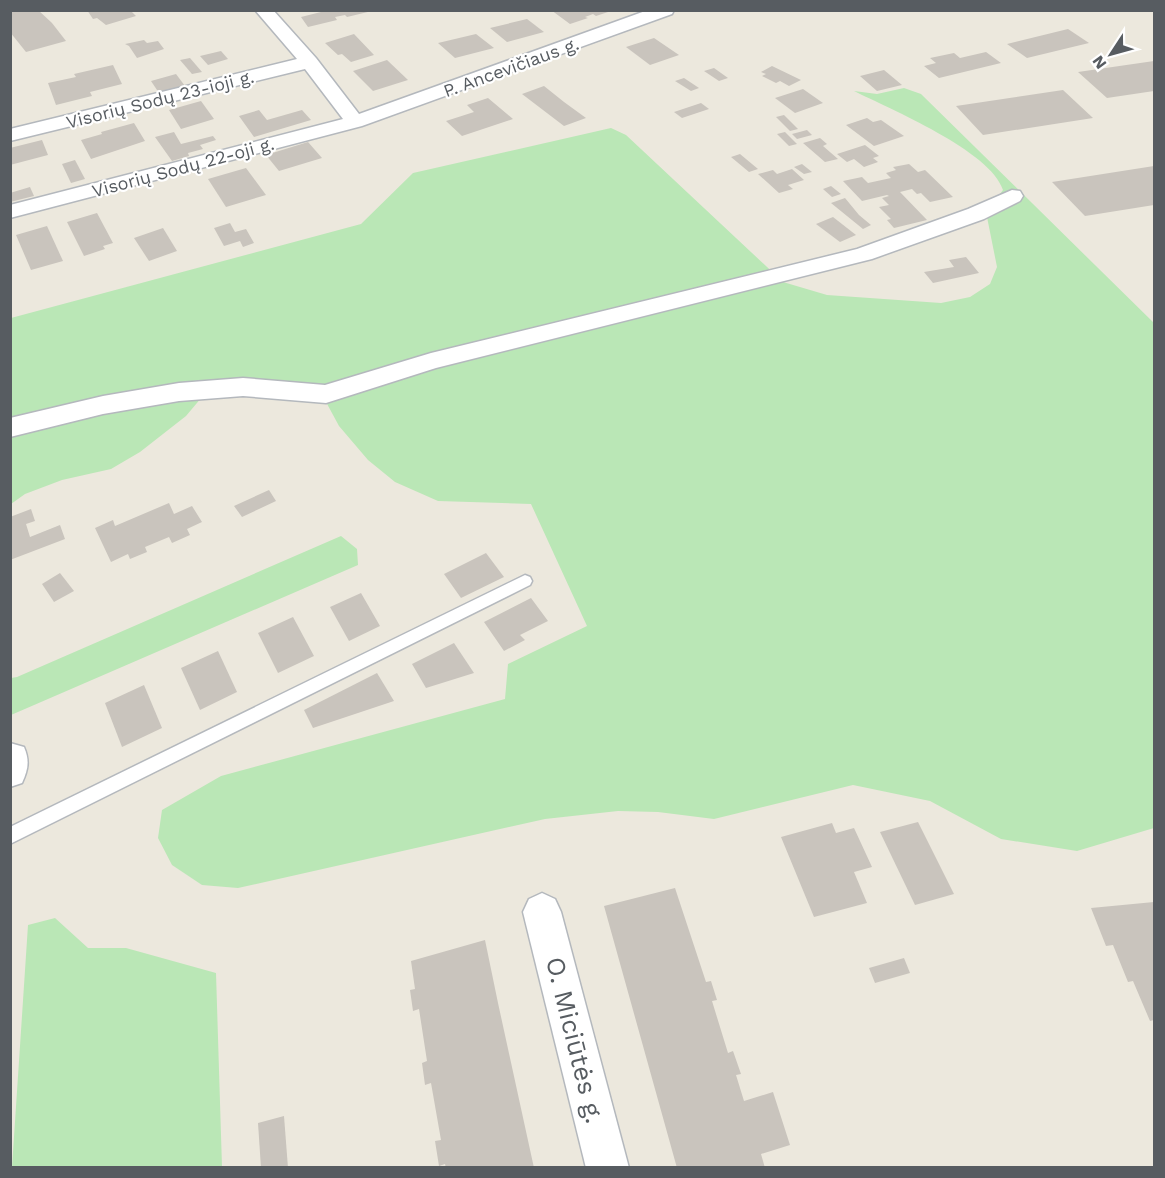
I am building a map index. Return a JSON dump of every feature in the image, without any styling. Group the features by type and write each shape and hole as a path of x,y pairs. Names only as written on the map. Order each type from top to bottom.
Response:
{"street":[{"path":"263,10 309,62 355,122"},
{"name":"P. Ancevičiaus g.","path":"355,122 666,10"},
{"name":"Visorių Sodų 23-ioji g.","path":"10,135 309,62"},
{"name":"Visorių Sodų 22-oji g.","path":"10,212 355,122"},
{"path":"10,428 103,405 179,392 243,387 326,394 431,361 864,254 976,214 1012,196"},
{"name":"O. Miciūtės g.","path":"542,912 608,1167"}],"lane":[{"path":"10,836 525,581"}],"green space":[{"path":"904,88 921,94 1154,323 1154,828 1077,851 1001,839 930,801 853,785 714,819 658,812 618,811 545,819 238,888 202,885 172,865 158,838 162,810 221,776 505,699 508,664 587,626 531,504 438,501 395,482 368,460 339,426 319,389 255,379 202,397 186,416 140,452 111,469 62,480 25,494 11,504 11,318 361,224 413,173 611,128 626,135 783,282 827,295 941,303 970,297 990,284 997,267 986,212 1003,190 995,175 960,146 914,120 854,91 877,94"},
{"path":"341,536 357,549 358,565 11,715 11,678"},
{"path":"55,918 88,948 126,948 216,973 222,1167 12,1167 28,925"}],"building":[{"path":"10,10 38,10 66,41 26,52 10,32"},
{"path":"87,10 130,10 136,16 106,25 97,18 93,19"},
{"path":"329,10 372,11 347,17 345,15 335,17 337,20 308,27 301,17"},
{"path":"551,10 611,11 596,16 593,14 570,24"},
{"path":"527,19 544,32 507,42 490,28"},
{"path":"1068,29 1089,43 1027,58 1007,44"},
{"path":"354,34 374,55 351,62 342,54 338,55 325,43"},
{"path":"476,34 494,48 455,58 438,43"},
{"path":"654,38 679,55 650,65 626,47"},
{"path":"144,40 147,43 158,41 164,49 137,58 125,44"},
{"path":"221,51 228,59 208,65 200,56"},
{"path":"986,52 1001,63 939,78 924,66 936,63 930,58 954,53 960,58"},
{"path":"190,58 202,72 192,74 180,60"},
{"path":"387,60 408,80 373,91 353,71"},
{"path":"1154,61 1154,91 1107,98 1078,72"},
{"path":"113,65 122,84 90,92 92,96 56,105 48,83"},
{"path":"772,66 801,80 789,86 762,76 766,74 761,72"},
{"path":"714,68 728,78 719,81 704,71"},
{"path":"884,70 902,85 877,91 860,76"},
{"path":"176,74 185,86 159,93 151,81"},
{"path":"684,78 699,88 691,91 675,81"},
{"path":"544,86 586,118 564,126 522,94"},
{"path":"803,89 823,103 795,113 775,98"},
{"path":"1063,90 1093,118 983,135 956,106"},
{"path":"488,98 513,119 462,136 446,121 474,112 467,105"},
{"path":"201,101 214,119 181,129 169,110"},
{"path":"701,103 709,109 682,118 674,112"},
{"path":"259,110 267,120 302,110 311,120 254,137 239,116"},
{"path":"784,115 798,129 790,131 776,117"},
{"path":"867,118 873,122 881,120 904,136 874,146 846,125"},
{"path":"134,123 145,141 91,159 81,140"},
{"path":"807,130 812,135 797,139 792,134"},
{"path":"174,132 181,144 213,136 216,140 200,145 203,149 188,153 189,156 172,161 155,137"},
{"path":"785,132 797,144 789,146 777,134"},
{"path":"820,138 827,144 823,146 838,159 825,162 803,143"},
{"path":"42,140 48,155 10,165 10,148"},
{"path":"308,142 322,158 279,171 266,155"},
{"path":"865,145 879,156 873,158 878,162 864,167 854,159 847,162 837,154"},
{"path":"740,154 758,169 749,172 731,157"},
{"path":"75,160 85,179 71,183 62,164"},
{"path":"802,164 812,172 804,174 794,167"},
{"path":"909,164 918,172 925,170 953,197 930,202 921,193 917,194 912,189 900,192 927,220 894,228 887,220 891,219 879,207 889,205 882,198 889,196 862,201 843,181 862,177 868,183 891,178 886,173 896,170 893,167"},
{"path":"1154,166 1154,205 1085,216 1052,182"},
{"path":"246,168 266,195 226,207 208,179"},
{"path":"792,169 804,180 788,185 793,189 779,193 758,174 773,170 777,174"},
{"path":"831,186 841,194 832,197 823,189"},
{"path":"30,187 34,196 10,202 10,193"},
{"path":"845,198 871,225 863,229 831,203"},
{"path":"97,213 113,243 103,246 105,249 84,256 67,222"},
{"path":"833,217 856,235 840,242 816,224"},
{"path":"230,223 235,232 246,229 254,243 243,247 240,241 224,246 214,228"},
{"path":"47,226 63,261 31,270 16,235"},
{"path":"163,228 177,251 149,261 134,238"},
{"path":"966,257 979,273 933,283 924,272 954,267 949,260"},
{"path":"269,490 276,501 242,517 234,506"},
{"path":"169,503 174,514 192,506 202,522 187,529 190,535 172,543 169,537 145,547 147,552 130,559 128,554 111,562 95,528 113,520 115,526"},
{"path":"31,509 35,521 26,524 30,537 60,525 65,539 10,560 10,517"},
{"path":"486,553 504,577 461,598 444,574"},
{"path":"60,573 74,591 54,602 42,584"},
{"path":"361,593 380,626 349,641 330,607"},
{"path":"531,598 548,621 520,635 525,640 504,651 484,622"},
{"path":"293,617 314,656 278,673 258,633"},
{"path":"454,643 474,673 426,688 412,664"},
{"path":"218,651 237,692 200,710 181,668"},
{"path":"377,673 394,701 313,728 304,710"},
{"path":"144,685 162,728 122,747 105,703"},
{"path":"918,822 954,894 915,905 880,832"},
{"path":"832,823 836,833 854,828 872,867 854,872 867,903 814,917 781,837"},
{"path":"675,888 706,982 711,981 717,1000 712,1001 728,1053 733,1051 741,1074 736,1075 744,1101 773,1092 790,1145 761,1154 765,1168 677,1168 604,906"},
{"path":"1154,902 1154,1020 1150,1021 1133,981 1128,982 1113,945 1106,946 1091,908"},
{"path":"485,940 534,1168 446,1168 445,1164 439,1166 435,1141 441,1140 431,1083 425,1085 422,1063 427,1061 419,1009 413,1011 410,990 415,989 411,961"},
{"path":"904,958 910,973 875,983 869,968"},
{"path":"284,1116 288,1168 261,1168 258,1123"}]}
